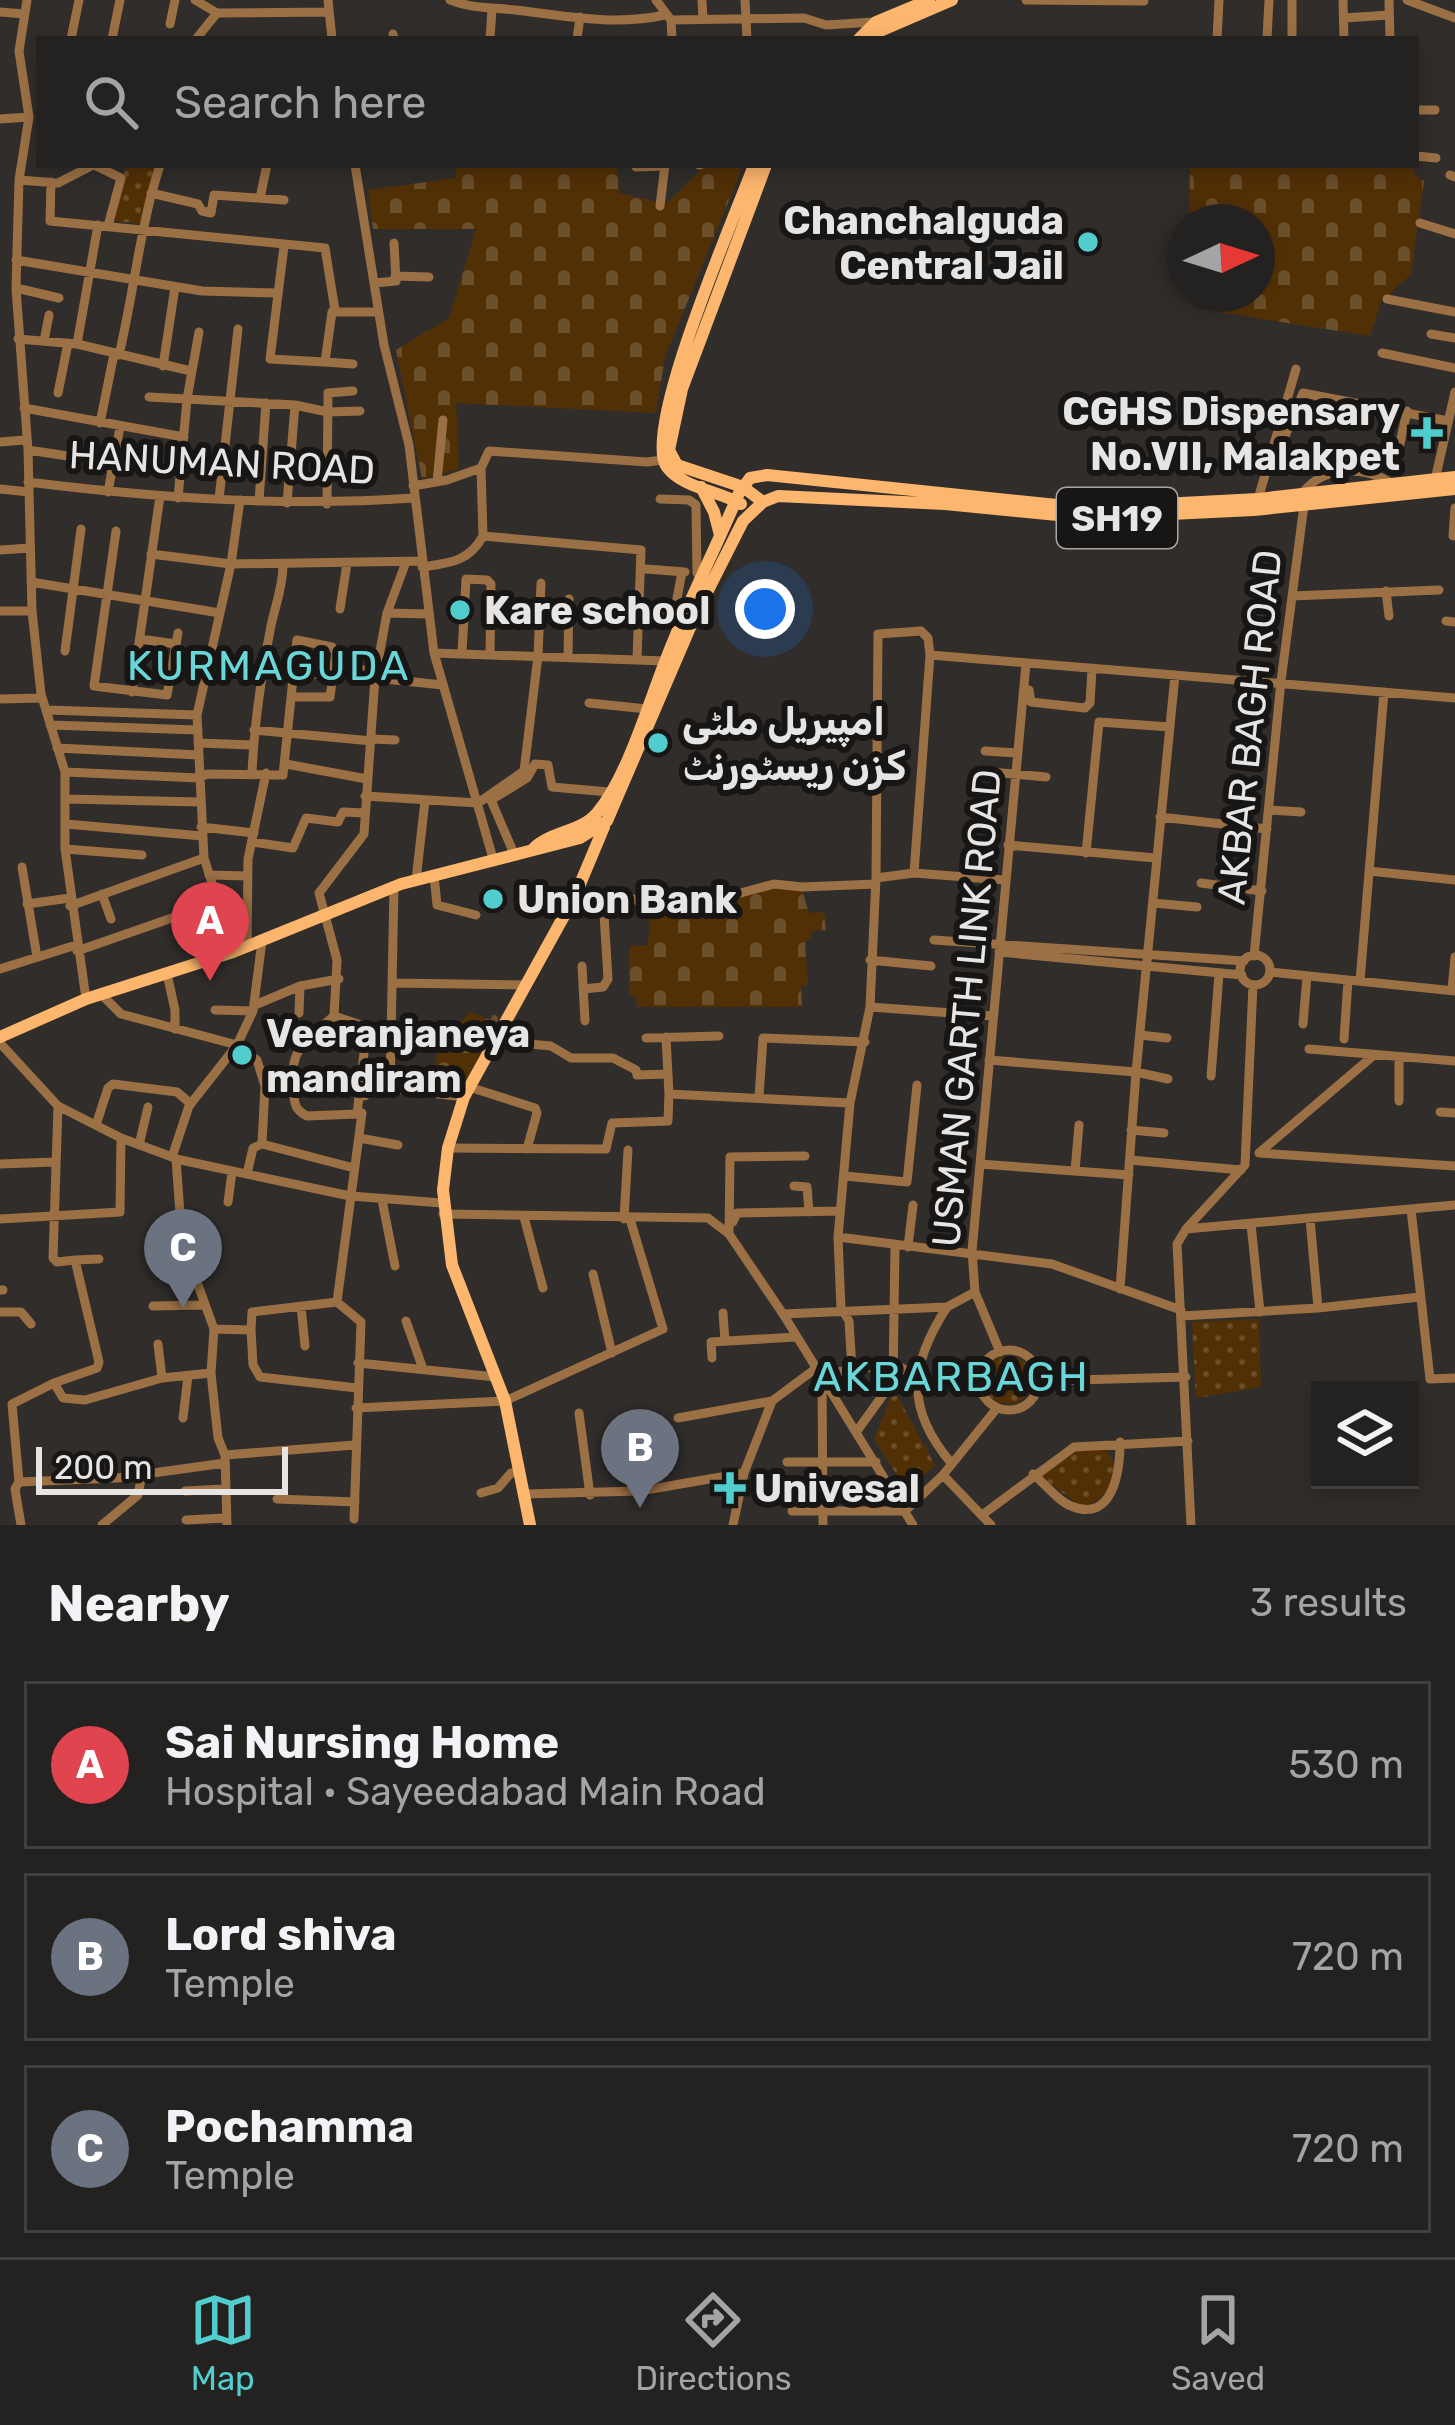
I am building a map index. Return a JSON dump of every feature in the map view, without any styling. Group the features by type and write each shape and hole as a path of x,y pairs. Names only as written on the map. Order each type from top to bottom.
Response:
{"main road":[{"path":"876,31 929,0"},
{"path":"876,31 952,0"},
{"path":"739,494 681,478 660,449 753,168"},
{"path":"674,398 765,168"},
{"path":"595,827 695,616 753,512 739,494 667,459"},
{"name":"SH19","path":"739,494 750,478 767,475 1086,508 1302,500 1455,477"},
{"path":"700,486 720,536"},
{"name":"SH19","path":"753,512 778,496 945,504 1088,518 1455,489"},
{"path":"530,1525 505,1400 452,1265 442,1209 448,1148 467,1092 575,896 609,792 647,710 700,573 739,494"},
{"path":"0,1040 86,999 247,947 394,887 494,862 534,848 544,838 595,827"}],"street":[{"path":"27,0 19,51 28,117 19,180 16,288 32,611 42,698 65,772 65,849 86,999"},
{"path":"71,36 80,0"},
{"path":"113,36 120,0"},
{"path":"170,24 175,0"},
{"path":"198,0 217,14 328,6 332,36"},
{"path":"450,0 478,9 499,6 632,22 804,18 876,31"},
{"path":"656,0 668,18 671,36"},
{"path":"702,0 704,20"},
{"path":"746,0 747,36"},
{"path":"1217,36 1219,0"},
{"path":"1267,36 1269,0"},
{"path":"1292,0 1292,36"},
{"path":"1343,0 1344,36"},
{"path":"1386,36 1389,0"},
{"path":"1407,0 1455,18"},
{"path":"1033,1 1144,1"},
{"path":"491,36 499,6"},
{"path":"3,8 25,14"},
{"path":"199,36 217,14"},
{"path":"1344,18 1389,15"},
{"path":"577,36 580,17"},
{"path":"1419,110 1435,110"},
{"path":"0,119 28,117"},
{"path":"1419,156 1436,158"},
{"path":"19,180 51,182 86,168"},
{"path":"58,394 103,225 121,178 99,168"},
{"path":"100,423 159,168"},
{"path":"260,198 266,168"},
{"path":"355,168 378,312 409,445 434,653 494,862"},
{"path":"660,206 665,168"},
{"path":"51,182 50,221 325,248 335,310 325,362"},
{"path":"151,194 198,204 211,213 214,195 284,200"},
{"path":"1420,223 1455,234"},
{"path":"0,241 17,242"},
{"path":"374,283 396,281 394,242"},
{"path":"284,246 270,358 353,364"},
{"path":"16,260 175,286 277,293"},
{"path":"395,276 429,277"},
{"path":"163,367 175,286"},
{"path":"16,288 59,298"},
{"path":"1387,299 1455,312"},
{"path":"335,310 378,312"},
{"path":"44,341 49,316"},
{"path":"0,322 17,320"},
{"path":"219,499 238,329"},
{"path":"178,498 199,332"},
{"path":"1431,334 1455,338"},
{"path":"18,339 72,344 191,371"},
{"path":"1382,353 1455,368"},
{"path":"1258,500 1296,369"},
{"path":"327,504 328,392 353,391"},
{"path":"1434,482 1455,392"},
{"path":"1285,436 1303,394 1448,421"},
{"path":"149,397 359,412"},
{"path":"260,501 266,404"},
{"path":"287,502 296,405"},
{"path":"24,408 184,437"},
{"path":"1396,462 1407,411"},
{"path":"1238,413 1281,423"},
{"path":"437,482 443,420"},
{"path":"108,492 120,427"},
{"path":"0,442 113,463"},
{"name":"HANUMAN ROAD","path":"0,489 327,504 413,492 481,468 489,451 667,459"},
{"path":"135,467 179,472"},
{"path":"151,554 231,565 458,562 475,551 483,536 481,468"},
{"path":"132,692 160,496"},
{"path":"646,569 700,573 696,505 689,500 661,499"},
{"path":"0,969 218,902 201,832 197,715 231,565 240,500"},
{"name":"AKBAR BAGH ROAD","path":"1242,975 1262,891 1302,500"},
{"path":"1454,536 1455,508"},
{"path":"65,651 81,529"},
{"path":"116,530 93,684 97,688 166,694 177,639 140,639"},
{"path":"483,536 641,550 637,659"},
{"path":"0,550 30,548"},
{"path":"363,1087 358,1114 307,1116 295,1105 293,1058 299,1046 334,1016 339,979 319,893 364,834 375,675 388,613 406,562"},
{"path":"340,609 347,563"},
{"path":"252,773 254,730 269,637 283,587 283,565"},
{"path":"643,614 674,614 682,572"},
{"path":"462,653 466,579 491,584 490,654"},
{"path":"31,582 220,613"},
{"path":"365,796 478,803 524,771 541,583"},
{"path":"1292,596 1438,590"},
{"path":"1386,591 1388,616"},
{"path":"568,656 569,599"},
{"path":"0,611 32,611"},
{"path":"388,613 428,614"},
{"path":"852,1370 849,1321 841,1308 838,1237 850,1103 870,1007 878,634 921,631 928,638 930,655 1092,671"},
{"path":"269,637 332,647 336,652 330,697 291,697"},
{"path":"65,772 199,778 207,774 283,775 297,640"},
{"path":"434,653 665,661"},
{"name":"USMAN GARTH LINK ROAD","path":"914,873 930,655"},
{"name":"USMAN GARTH LINK ROAD","path":"1000,1352 975,1292 973,1251 1026,664"},
{"path":"1092,671 1088,707 1029,699 1031,668 1175,675 1281,681 1455,698"},
{"path":"293,673 375,675 442,685"},
{"path":"1120,1288 1175,675"},
{"path":"1344,1039 1369,871 1384,692"},
{"path":"0,699 42,698"},
{"path":"589,703 647,710"},
{"path":"48,710 197,715"},
{"path":"1086,853 1099,722 1170,727"},
{"path":"50,725 198,730"},
{"path":"254,730 395,740"},
{"path":"57,748 253,746"},
{"path":"985,751 1017,753"},
{"path":"286,764 367,779"},
{"path":"514,856 491,800 527,778 535,764 548,765 552,787 609,792"},
{"path":"981,771 1046,777"},
{"path":"247,947 248,876 266,773"},
{"path":"66,799 200,802"},
{"path":"416,880 424,801"},
{"path":"1269,810 1301,812"},
{"path":"66,824 253,837 293,848 307,818 338,822 343,812 364,813"},
{"path":"1160,817 1267,830"},
{"path":"1008,844 1156,858"},
{"path":"65,849 142,855"},
{"path":"27,904 70,902 102,894 204,858"},
{"path":"22,867 37,957"},
{"path":"1369,871 1455,880"},
{"path":"575,896 628,897 653,907 715,900 774,884 802,887 914,873 1004,880"},
{"path":"209,875 248,876"},
{"path":"434,876 437,904 476,915"},
{"path":"1202,883 1262,891"},
{"path":"391,1088 394,887"},
{"path":"102,894 110,919"},
{"path":"583,989 603,987 608,979 603,898"},
{"path":"1153,903 1197,907"},
{"path":"934,940 1249,958"},
{"path":"186,1520 226,1522 225,1459 211,1373 214,1329 182,1240 174,1158 191,1104 237,1045 254,1008 262,941"},
{"path":"999,946 1242,975 1252,985 1243,1167"},
{"path":"1252,985 1266,981 1270,972 1454,990 1455,956"},
{"name":"AKBAR BAGH ROAD","path":"1249,958 1266,960 1270,972"},
{"path":"870,960 931,966"},
{"path":"582,966 585,1021"},
{"path":"167,974 175,1029"},
{"path":"1211,1076 1219,974"},
{"path":"1303,1024 1306,976"},
{"path":"215,1010 254,1008 301,986 339,979"},
{"path":"394,982 527,985"},
{"path":"299,1012 301,986"},
{"path":"101,994 121,1014 237,1045 256,1060 263,1073 262,1144"},
{"path":"870,1007 992,1016"},
{"path":"334,1016 367,1027 350,1225 338,1302"},
{"path":"393,1034 418,1033"},
{"path":"1140,1035 1167,1038"},
{"path":"448,1148 606,1149 612,1124 668,1121 666,1036"},
{"path":"646,1038 719,1036"},
{"path":"759,1097 763,1039 865,1042"},
{"path":"0,1040 58,1106 174,1158 350,1196 442,1209 524,1217 708,1218 731,1236 913,1525"},
{"path":"496,1041 551,1046 571,1058 613,1058 637,1075 668,1074"},
{"path":"1310,1049 1455,1061"},
{"path":"1177,1525 1190,1520 1178,1244 1243,1167 1374,1055"},
{"path":"1399,1101 1400,1057"},
{"path":"989,1060 1168,1078"},
{"path":"96,1125 113,1084 177,1092 191,1104"},
{"path":"845,1176 907,1182 917,1085"},
{"path":"363,1087 467,1092 535,1108 527,1149"},
{"path":"669,1094 850,1103"},
{"path":"58,1106 54,1260 99,1259"},
{"path":"139,1145 148,1107"},
{"path":"1440,1112 1455,1113"},
{"path":"1075,1172 1079,1126"},
{"path":"1132,1130 1164,1133"},
{"path":"0,1219 120,1212 121,1138"},
{"path":"359,1138 398,1144"},
{"path":"248,1174 254,1148 262,1144 354,1168"},
{"path":"356,1408 505,1400 663,1329 627,1219 628,1150"},
{"path":"1259,1153 1455,1166"},
{"path":"731,1236 730,1157 805,1156"},
{"path":"1130,1160 1243,1167"},
{"path":"0,1164 55,1162"},
{"path":"980,1164 1129,1175"},
{"path":"228,1202 232,1172"},
{"path":"794,1186 808,1188 808,1212"},
{"path":"382,1200 395,1266"},
{"path":"908,1247 913,1205"},
{"path":"1186,1229 1455,1205"},
{"path":"1411,1209 1430,1379 1455,1378"},
{"path":"731,1236 734,1214 840,1211"},
{"path":"524,1217 543,1288"},
{"path":"1310,1219 1318,1308"},
{"path":"1251,1224 1260,1312"},
{"path":"838,1237 1052,1264 1181,1313 1260,1312 1420,1297"},
{"path":"857,1431 890,1390 895,1246"},
{"path":"21,1525 12,1404 97,1368 99,1362 75,1260"},
{"path":"593,1274 612,1353"},
{"path":"783,1314 947,1307 975,1292"},
{"path":"355,1519 361,1322 338,1302 252,1312 253,1365 260,1377 357,1388"},
{"path":"153,1306 205,1305"},
{"path":"301,1306 305,1346"},
{"path":"947,1307 929,1334 915,1375 932,1437 952,1464"},
{"path":"0,1312 21,1312 31,1324"},
{"path":"723,1313 725,1341"},
{"path":"406,1321 423,1369"},
{"path":"214,1329 251,1330"},
{"path":"712,1358 711,1342 796,1337"},
{"path":"158,1344 162,1378"},
{"path":"1000,1352 1026,1355 1039,1381 1029,1402 1014,1410 988,1402 979,1381 987,1360 1000,1352"},
{"path":"358,1363 496,1377"},
{"path":"678,1418 772,1402 818,1371 894,1364 915,1375"},
{"path":"818,1371 823,1519"},
{"path":"54,1383 65,1400 85,1400 162,1378 211,1373"},
{"path":"183,1418 188,1376"},
{"path":"1039,1381 1186,1378"},
{"path":"733,1525 744,1473 772,1402"},
{"path":"793,1511 823,1519 905,1511 952,1464 997,1408"},
{"path":"579,1414 590,1495"},
{"path":"637,1432 640,1491"},
{"path":"1033,1474 1069,1506 1102,1503 1116,1489 1120,1442"},
{"path":"982,1515 1074,1447 1188,1442"},
{"path":"19,1482 142,1474 225,1459 355,1445"},
{"path":"787,1462 876,1462"},
{"path":"481,1493 498,1488 511,1473 520,1472"},
{"path":"525,1495 640,1491 744,1473"},
{"path":"102,1525 138,1495 142,1474"},
{"path":"943,1474 991,1525"},
{"path":"185,1491 224,1489"},
{"path":"278,1499 355,1502"}],"green space":[{"path":"125,168 154,168 144,224 115,221"},
{"path":"456,168 617,168 619,193 666,204 703,168 742,168 665,357 656,413 456,403 459,469 422,479 396,350 449,318 476,229 373,229 368,190 455,178"},
{"path":"1190,168 1413,168 1424,181 1411,274 1381,302 1370,336 1219,312 1275,312 1275,204 1189,204"},
{"path":"787,886 803,893 809,913 824,912 826,930 811,931 811,940 805,941 808,985 801,986 802,1007 637,1007 636,996 629,995 629,946 648,945 650,910"},
{"path":"470,1011 490,1020 494,1014 499,1018 464,1084 428,1086 439,1050"},
{"path":"1259,1319 1261,1387 1196,1398 1192,1322"},
{"path":"1008,1356 1025,1363 1032,1380 1025,1397 1008,1404 991,1397 984,1380 991,1363"},
{"path":"894,1390 935,1465 907,1491 874,1439"},
{"path":"1103,1446 1115,1474 1108,1491 1093,1503 1082,1507 1037,1474 1075,1448"}],"place":[{"name":"Chanchalguda Central Jail","path":"1088,242"},
{"name":"CGHS Dispensary No.VII, Malakpet","path":"1427,433"},
{"name":"Kare school","path":"460,610"},
{"name":"امپیریل ملٹی کزن ریسٹورنٹ","path":"658,743"},
{"name":"Union Bank","path":"493,899"},
{"name":"Sai Nursing Home","path":"210,981"},
{"name":"Veeranjaneya mandiram","path":"242,1055"},
{"name":"Pochamma","path":"183,1308"},
{"name":"Univesal","path":"730,1488"},
{"name":"Lord shiva","path":"640,1508"}],"district":[{"name":"KURMAGUDA","path":"269,665"},
{"name":"AKBARBAGH","path":"952,1376"}]}
